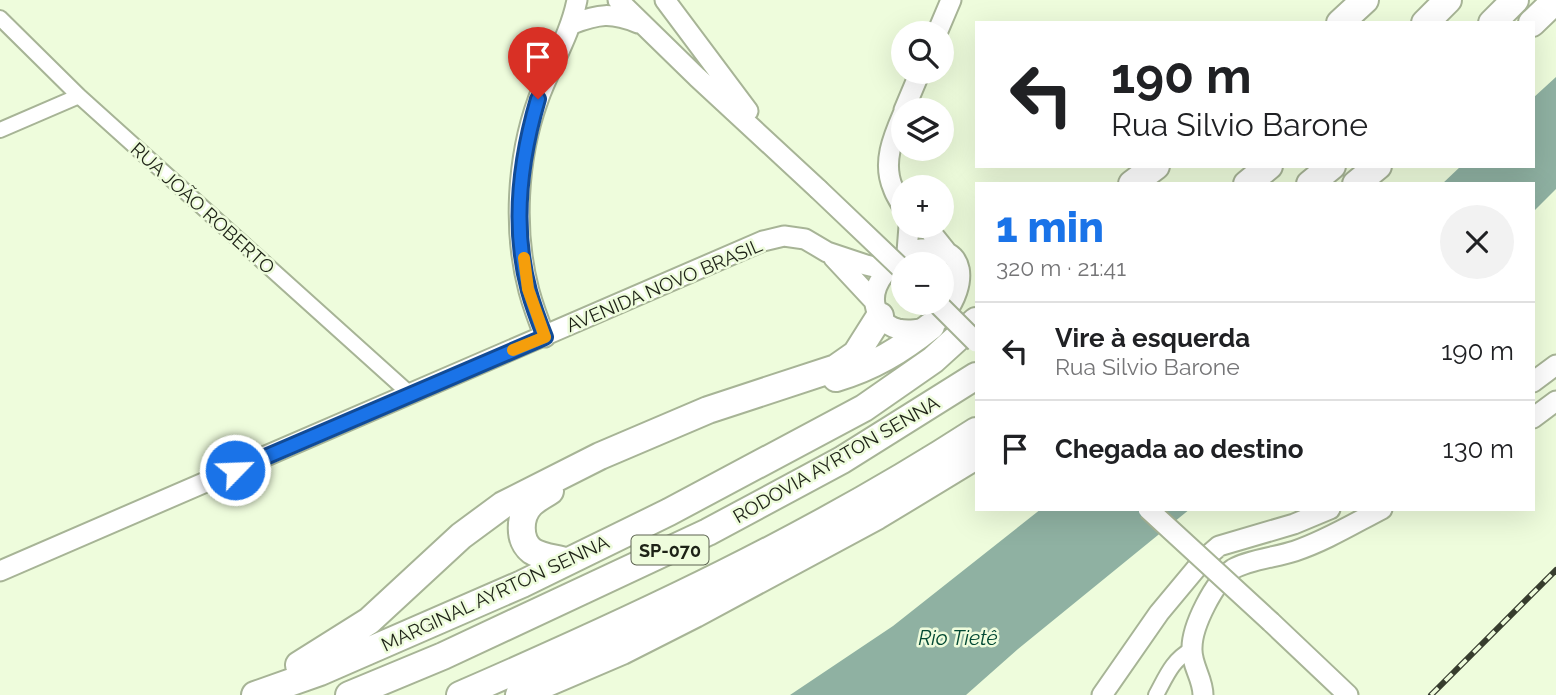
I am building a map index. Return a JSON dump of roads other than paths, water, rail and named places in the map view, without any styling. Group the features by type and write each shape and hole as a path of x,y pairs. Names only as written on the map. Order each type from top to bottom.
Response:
{"highway":[{"path":"1342,21 1365,0"},
{"path":"1427,21 1448,0"},
{"path":"1494,21 1515,0"},
{"path":"1534,21 1556,0"},
{"path":"1135,182 1153,168"},
{"path":"1249,182 1267,168"},
{"path":"1312,182 1330,168"},
{"path":"1358,182 1376,168"},
{"path":"253,695 369,621 461,536 502,505 600,456 708,410 836,368 856,354 877,308"},
{"path":"565,561 534,552 525,542 522,533 524,513 540,497 625,454 727,411 863,370 891,356 933,315"},
{"name":"MARGINAL AYRTON SENNA","path":"253,695 320,672 522,584 669,512 863,408 933,360 975,322"},
{"name":"RODOVIA AYRTON SENNA","path":"349,695 443,656 708,532 842,460 975,377"},
{"name":"SP-070","path":"460,695 559,652 719,576 881,488 975,432"},
{"path":"519,695 622,651 695,614 877,516 975,457"}],"street":[{"path":"545,337 528,289 521,237 523,165 528,132 538,99 572,24 577,0"},
{"path":"618,0 891,256"},
{"path":"665,0 717,72 784,156"},
{"path":"942,21 951,0"},
{"path":"572,24 606,14 645,26"},
{"name":"RUA JOÃO ROBERTO","path":"0,18 79,96 410,394"},
{"path":"0,130 79,96"},
{"path":"891,150 888,165 891,182"},
{"name":"AVENIDA NOVO BRASIL","path":"0,571 763,241 784,236 805,239 827,251 866,265 891,264"},
{"path":"936,238 946,251"},
{"path":"916,252 921,248 946,251"},
{"name":"AVENIDA NOVO BRASIL","path":"827,251 877,308"},
{"path":"954,261 958,266 958,287 954,296"},
{"path":"891,272 879,283 877,308 889,326 914,329 933,315"},
{"path":"936,315 975,341"},
{"path":"1535,381 1556,365"},
{"path":"1535,417 1556,401"},
{"path":"1150,511 1348,695"},
{"path":"1102,695 1160,613 1204,559 1219,546 1294,524 1324,511"},
{"path":"1203,695 1192,650 1200,618 1219,584 1231,570 1326,539 1378,511"},
{"path":"1156,695 1172,665 1192,650"}],"water":[{"path":"1556,77 1556,189 1535,210 1535,182 1444,182 1459,168 1535,168 1535,96"},
{"name":"Rio Tietê","path":"1038,511 1188,511 1018,649 966,695 790,695 893,626"}],"railway":[{"path":"1431,695 1556,570"}]}
